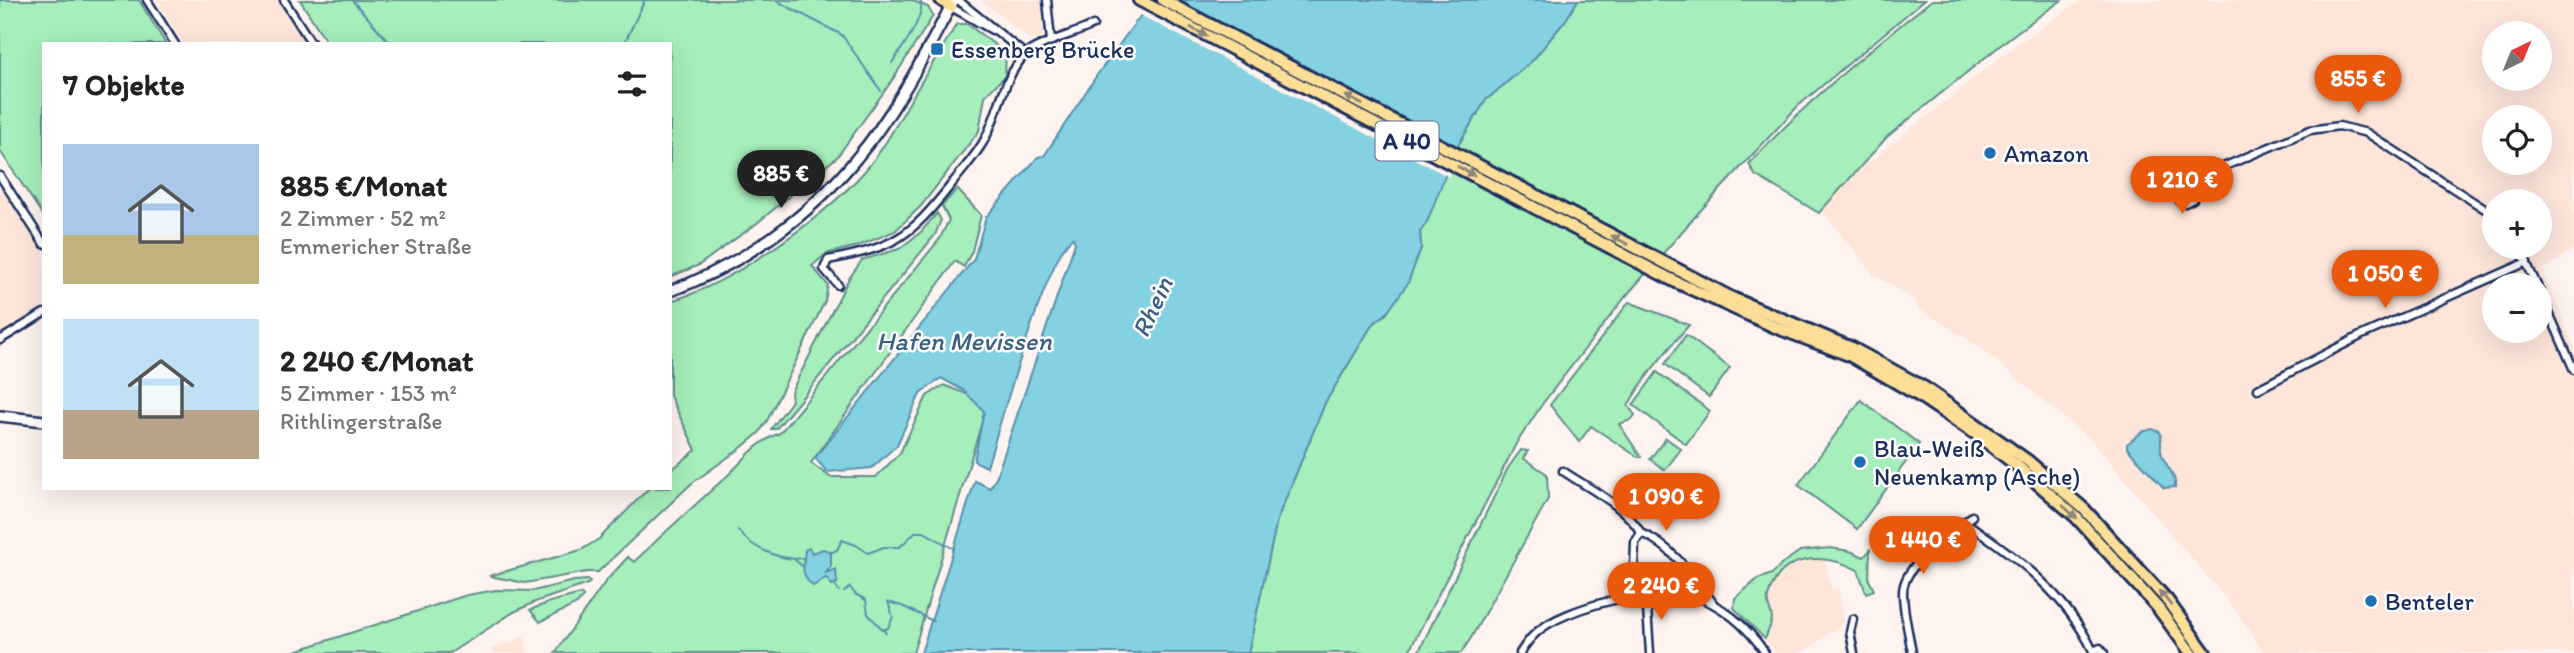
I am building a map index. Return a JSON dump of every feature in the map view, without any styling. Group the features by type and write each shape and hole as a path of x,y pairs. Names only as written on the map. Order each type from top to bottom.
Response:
{"highway":[{"name":"A 40","path":"1139,0 1678,277 1810,329 1864,354 1925,388 2028,461 2084,509 2167,600 2205,653"},
{"name":"A 40","path":"1163,0 1750,316 1849,355 1921,397 1976,434 2076,517 2158,608 2191,653"}],"main road":[{"path":"672,290 716,271 755,247 828,190 856,160 884,121 951,2"},
{"path":"0,415 42,421"}],"street":[{"path":"148,0 174,42"},
{"path":"284,0 311,42"},
{"path":"1047,0 1051,41"},
{"path":"951,2 1025,54"},
{"path":"838,285 826,273 825,263 828,260 883,247 918,225 936,204 974,157 986,137 1013,72 1025,54 1093,25"},
{"path":"2203,177 2193,199 2185,203 2178,197 2177,190 2183,185 2310,130 2329,126 2347,127 2378,139 2482,207"},
{"path":"0,176 42,241"},
{"path":"2525,259 2532,273"},
{"path":"2258,390 2362,335 2527,262"},
{"path":"0,340 42,314"},
{"path":"2552,320 2574,370"},
{"path":"1563,471 1624,512 1641,533 1651,537 1691,576 1714,605"},
{"path":"1912,653 1903,593 1906,577 1915,565 1972,516"},
{"path":"1965,522 2014,555 2038,576 2070,614 2092,652 2100,648 2104,653"},
{"path":"1633,596 1635,542 1641,533"},
{"path":"1690,595 1691,576"},
{"path":"1646,593 1650,653"},
{"path":"1520,653 1538,631 1561,618 1646,593 1690,595 1714,605 1745,628 1765,653"},
{"path":"1853,619 1850,632 1854,653"}],"shaded area":[{"path":"156,0 279,0 305,42 183,42"},
{"path":"981,0 1041,0 1043,37 1030,40"},
{"path":"2082,0 2574,0 2574,249 2542,270 2543,273 2482,273 2482,343 2552,343 2552,294 2574,347 2574,653 2264,653 2239,614 2092,441 1976,344 1918,308 1915,300 1873,274 1817,204 2017,44"},
{"path":"0,177 42,248 42,308 0,334"},
{"path":"1814,557 1825,558 1831,589 1838,588 1845,621 1812,647 1797,653 1776,653 1765,639 1772,619 1767,600 1771,588 1790,565"},
{"path":"524,636 528,653 493,653 491,649"}],"green space":[{"path":"0,0 139,0 165,42 42,42 42,214 0,151"},
{"path":"300,0 911,0 928,7 933,16 891,82 837,157 756,224 699,265 672,276 672,42 327,42"},
{"path":"1578,0 1924,0 1798,106 1700,211 1626,296 1543,403 1516,444 1408,653 1248,653 1277,520 1325,403 1372,325 1387,313 1417,257 1421,248 1420,232 1427,222 1450,158 1486,100 1533,60 1565,21"},
{"path":"1932,0 2062,0 2013,35 1887,137 1819,213 1755,175 1749,164 1792,120 1861,58"},
{"path":"957,24 967,24 1006,53 1005,76 985,96 979,131 921,206 895,231 858,246 826,254 812,266 828,285 825,301 759,433 692,483 598,572 525,583 489,576 581,550 599,539 647,490 672,490 672,469 696,450 672,400 672,300 694,293 746,266 825,209 864,172 884,145"},
{"path":"957,189 981,215 972,251 964,267 955,261 811,463 830,477 876,477 900,453 927,396 944,385 974,397 984,405 984,415 913,653 555,653 606,581 628,557 634,562 756,447 780,433 939,240 949,220 942,206"},
{"path":"937,213 941,220 935,235 776,429 771,429 792,401 791,392 848,280 862,260 899,249 921,232"},
{"path":"1629,302 1689,325 1634,395 1628,406 1635,415 1631,420 1619,424 1641,457 1591,426 1579,442 1550,405"},
{"path":"1686,335 1730,368 1709,397 1665,364"},
{"path":"1657,372 1710,411 1686,444 1633,405"},
{"name":"Blau-Weiß Neuenkamp (Asche)","path":"1861,400 1919,444 1857,529 1798,485"},
{"path":"1666,438 1681,449 1665,470 1650,459"},
{"path":"1521,450 1528,451 1523,458 1547,474 1548,499 1461,653 1418,653 1508,468"},
{"path":"1830,548 1850,551 1864,557 1870,550 1869,580 1874,590 1866,593 1858,570 1845,564 1818,559 1805,560 1782,571 1774,582 1768,600 1772,620 1765,639 1734,608 1735,598 1758,579 1772,574 1800,551"},
{"path":"588,580 588,584 514,612 450,653 289,653 467,595 496,590 533,591"},
{"path":"581,594 583,597 577,604 540,622 530,610 550,602"}],"water":[{"path":"1152,0 1578,0 1565,21 1533,60 1486,100 1450,158 1427,222 1420,232 1421,248 1408,283 1387,313 1372,325 1325,403 1277,520 1248,653 921,653 975,481 990,488 996,478 1075,243 1073,238 1063,250 1038,306 987,467 974,461 984,411 963,390 941,378 920,394 897,445 872,468 827,472 815,458 974,259 986,217 1038,157 1044,156 1097,75"},
{"path":"2152,429 2160,432 2161,452 2175,487 2164,488 2127,448 2127,444 2142,432"},
{"path":"809,548 812,553 823,549 831,552 831,566 826,573 836,569 837,583 832,585 826,578 813,586 809,582 803,565 805,550"}],"pier":[{"path":"1148,0 1176,0 1460,149 1453,159 1449,177 1138,14"}],"waterway":[{"path":"352,0 389,42"},
{"path":"625,42 645,0"},
{"path":"775,0 842,35 881,91"},
{"path":"892,63 917,23 920,0"},
{"path":"738,530 750,543 777,556 804,558"},
{"path":"830,553 837,550 842,540 868,553 884,547 900,547 915,532 924,532 954,549"},
{"path":"795,560 802,566"},
{"path":"835,585 839,591"},
{"path":"844,592 850,587 855,594 866,600 868,614 886,633"},
{"path":"883,630 888,628 893,617 888,602 933,621"}],"place":[{"name":"Essenberg Brücke","path":"937,49"},
{"name":"Amazon","path":"1990,153"},
{"name":"Blau-Weiß Neuenkamp (Asche)","path":"1860,462"},
{"name":"Benteler","path":"2371,601"}],"water label":[{"name":"Rhein","path":"1152,307"},
{"name":"Hafen Mevissen","path":"964,341"}]}
